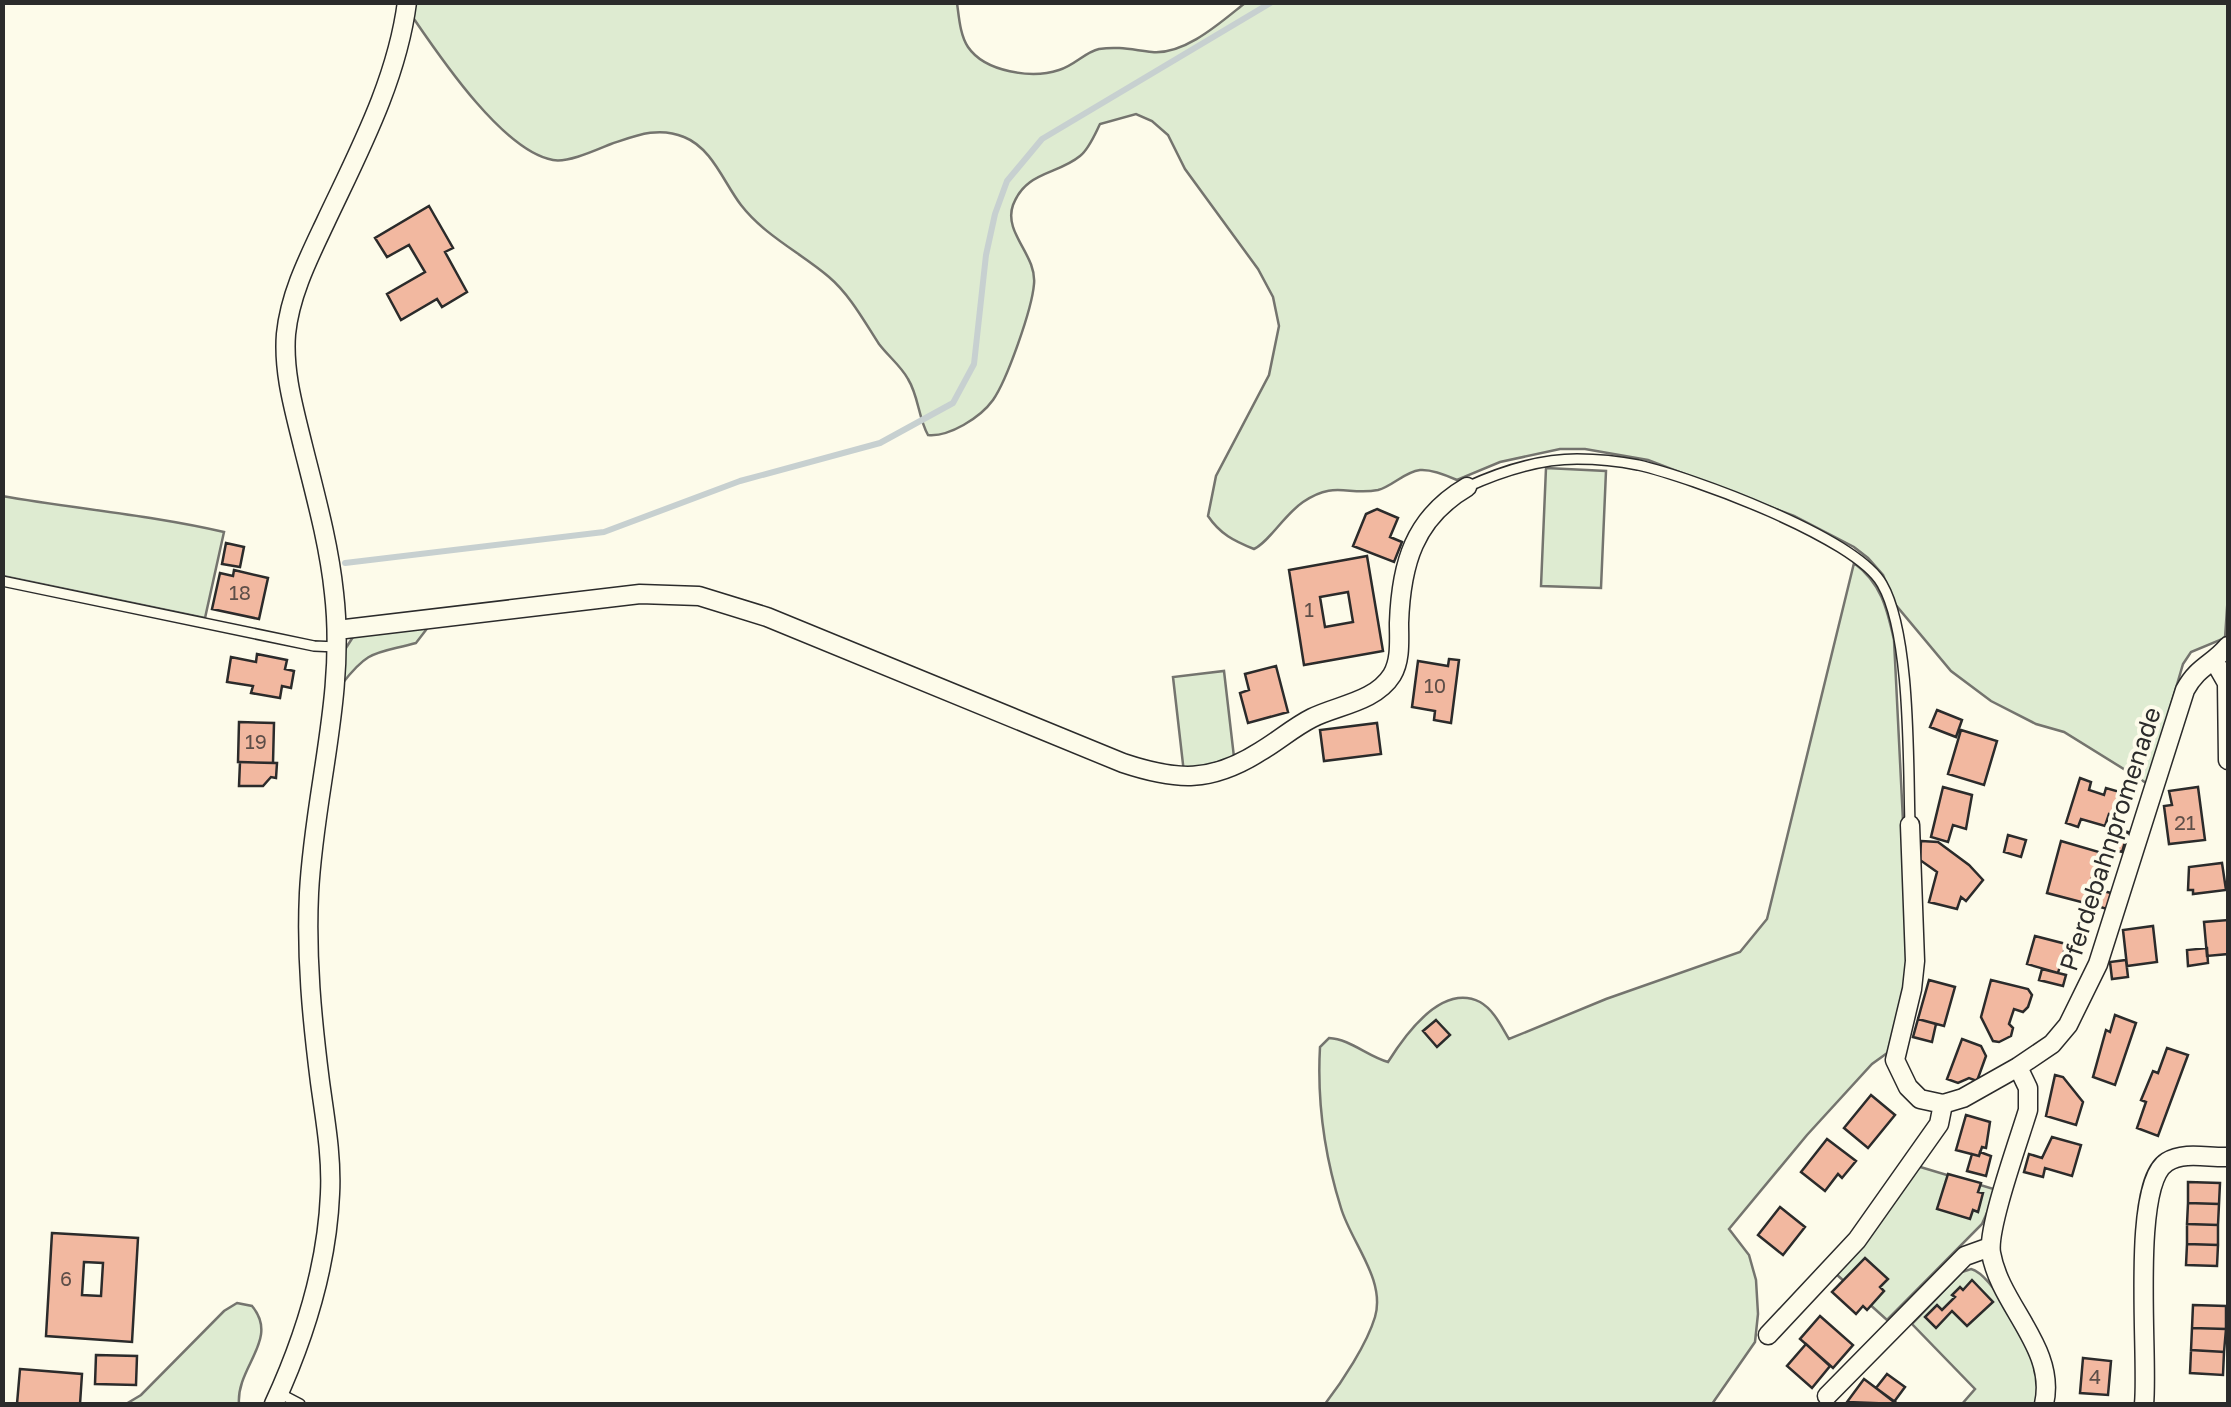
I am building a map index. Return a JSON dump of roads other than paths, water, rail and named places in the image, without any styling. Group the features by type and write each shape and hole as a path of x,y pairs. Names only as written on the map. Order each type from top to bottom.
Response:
{"street":[{"path":"276,1399 319,1277 328,1232 330,1154 312,1014 308,925 312,858 332,730 337,638 327,548 288,380 287,330 300,279 384,93 407,2"},
{"path":"337,638 640,594 699,596 767,617 1123,763 1165,776 1201,776 1224,771 1257,754 1311,719 1380,689 1392,676 1398,661 1402,586 1417,536 1440,505 1467,487"},
{"name":"Pferdebahnpromenade","path":"1943,1104 1963,1098 2018,1067 2052,1044 2068,1025 2088,988 2185,690 2196,670 2215,662 2228,646"},
{"path":"2215,662 2227,682 2228,760"},
{"path":"1768,1335 1857,1240 1939,1124 1943,1104 1931,1104 1917,1096 1900,1076 1895,1060 1916,960 1910,825"},
{"path":"2018,1067 2028,1088 2028,1110 1990,1247 1997,1274 2043,1365 2047,1389 2044,1404"},
{"path":"2144,1404 2144,1259 2153,1184 2158,1171 2169,1160 2185,1156 2228,1158"},
{"path":"1827,1396 1965,1256 1990,1247"}],"lane":[{"path":"1467,487 1496,474 1543,462 1608,460 1640,466 1741,500 1856,557 1881,583 1895,621 1905,712 1910,825"},
{"path":"2,581 314,646 337,638"},
{"path":"276,1399 300,1404"}],"waterway":[{"path":"345,563 604,532 740,481 880,443 953,403 974,364 986,255 1007,181 1042,139 1272,2"}]}
